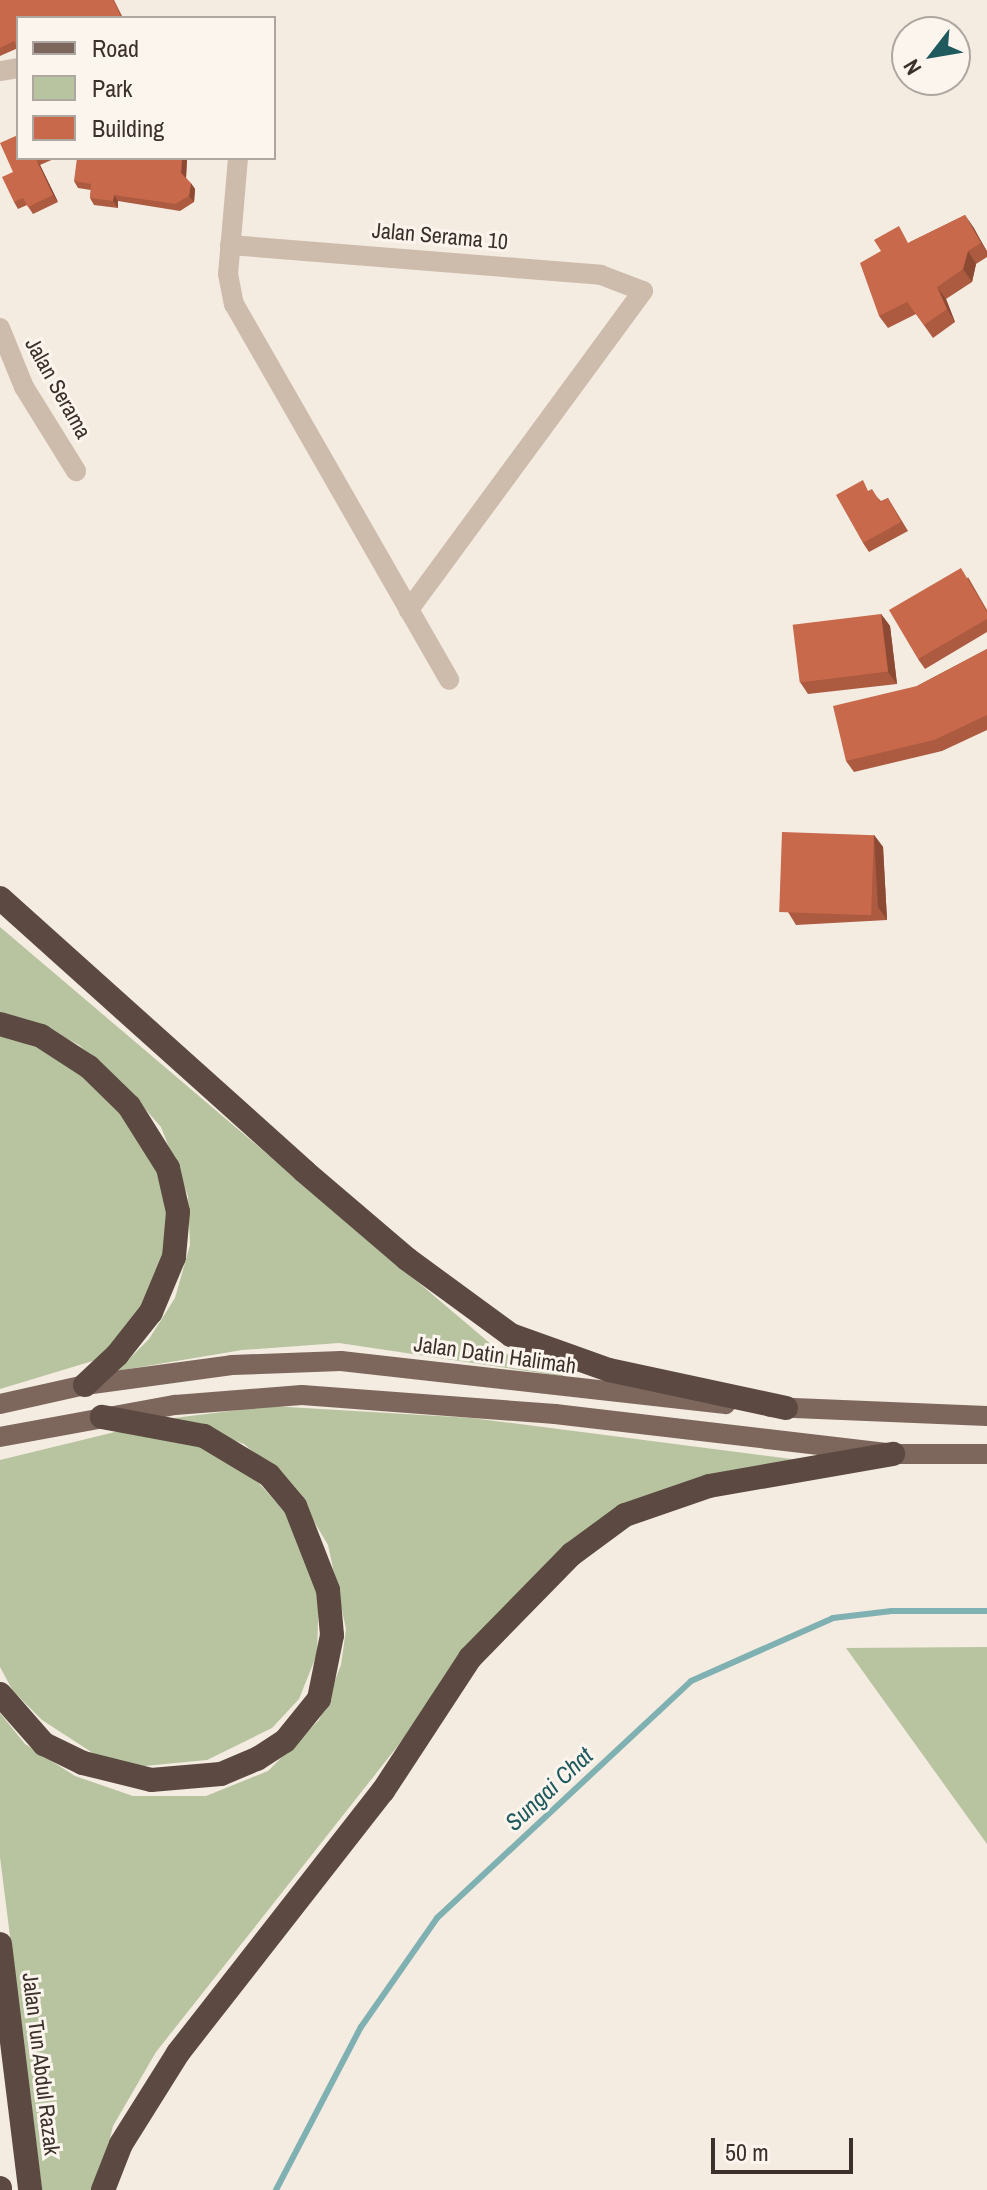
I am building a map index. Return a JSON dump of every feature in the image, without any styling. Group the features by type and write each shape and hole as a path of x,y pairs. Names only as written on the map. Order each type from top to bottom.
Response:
{"highway":[{"path":"0,898 349,1211 511,1335 609,1370 786,1408"},
{"path":"0,1024 41,1036 89,1067 129,1106 168,1168 178,1212 174,1257 151,1312 117,1355 73,1388"},
{"path":"0,1694 44,1744 83,1763 151,1780 221,1774 257,1759 285,1741 319,1699 332,1635 328,1590 295,1506 269,1475 204,1436 102,1417"},
{"path":"103,2190 121,2144 178,2053 383,1791 470,1658 572,1554 625,1515 709,1486 893,1454"},
{"name":"Jalan Tun Abdul Razak","path":"0,1944 30,2190"}],"main road":[{"name":"Jalan Datin Halimah","path":"0,1404 73,1388 232,1365 341,1361 642,1398 786,1408 987,1416"},
{"path":"0,1437 190,1403 302,1395 555,1414 893,1454 987,1454"}],"street":[{"path":"238,160 230,245 234,304 449,680"},
{"name":"Jalan Serama 10","path":"230,245 601,275 643,291 409,610"},
{"name":"Jalan Serama","path":"0,328 24,387 76,471"}],"green space":[{"path":"0,927 499,1351 567,1377 339,1343 242,1350 117,1371 149,1339 175,1298 190,1245 188,1196 161,1127 122,1083 79,1045 29,1020 0,1013"},
{"path":"0,1034 54,1054 103,1091 141,1132 168,1198 168,1240 141,1314 96,1360 0,1389"},
{"path":"271,1406 472,1418 807,1461 637,1505 513,1600 156,2052 113,2126 97,2190 42,2190 0,1857 0,1713 25,1744 75,1776 133,1796 206,1796 268,1771 319,1720 341,1665 346,1629 328,1545 293,1486 244,1444 201,1428 150,1421"},
{"path":"115,1432 155,1432 208,1449 258,1482 297,1526 319,1592 317,1654 299,1699 272,1728 207,1760 134,1767 99,1757 42,1720 13,1691 0,1667 0,1460"},
{"path":"987,1647 987,1844 846,1648"}],"building":[{"path":"0,0 113,0 121,16 16,16 16,45 14,41 0,48"},
{"path":"16,136 16,160 36,160 53,195 28,207 23,198 14,202 2,177 13,172 0,143"},
{"path":"77,160 182,160 181,173 191,183 189,196 175,204 114,195 113,201 90,198 91,184 74,181"},
{"path":"965,215 981,243 968,251 963,269 937,287 947,309 924,325 907,302 879,316 860,263 881,251 874,240 899,226 908,243"},
{"path":"863,480 868,491 872,489 880,502 888,498 901,522 863,543 836,495"},
{"path":"961,568 987,612 987,619 918,659 889,610"},
{"path":"881,614 888,672 800,682 793,625"},
{"path":"987,649 987,715 934,740 846,761 833,706 917,686"},
{"path":"782,832 874,835 871,915 779,912"}],"waterway":[{"name":"Sungai Chat","path":"276,2190 361,2027 437,1918 691,1681 833,1618 892,1611 987,1611"}]}
